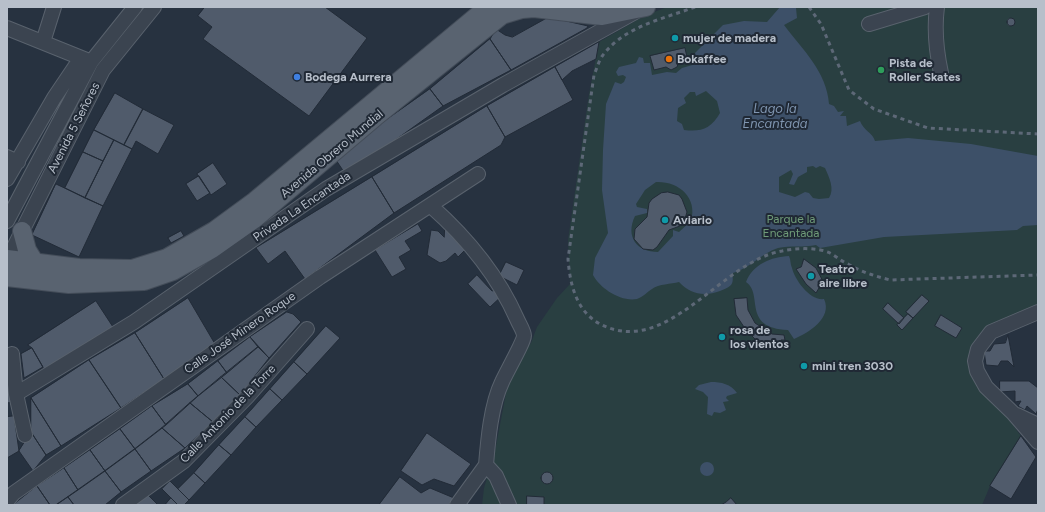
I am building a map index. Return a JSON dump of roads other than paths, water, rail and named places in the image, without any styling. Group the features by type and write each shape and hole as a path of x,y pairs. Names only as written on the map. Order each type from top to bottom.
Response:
{"main road":[{"name":"Avenida Obrero Mundial","path":"7,268 35,263 78,268 132,269 167,258 214,230 254,200 488,7"},
{"name":"Avenida Obrero Mundial","path":"7,268 69,284 144,281 173,272 212,249 253,220 375,117 502,15 522,9 534,8 594,25 619,14 641,9"},
{"path":"22,231 27,250 35,263"}],"street":[{"path":"43,42 54,7"},
{"name":"Avenida 5 Señores","path":"7,221 86,60 135,7"},
{"name":"Avenida 5 Señores","path":"7,268 22,231 103,70 154,7"},
{"path":"869,24 925,7"},
{"path":"937,7 935,34 936,50 941,72"},
{"name":"Privada La Encantada","path":"16,394 134,322 326,189 594,25"},
{"path":"7,28 86,60 103,70"},
{"path":"7,179 13,160 54,98 86,60"},
{"name":"Calle José Minero Roque","path":"7,500 14,493 138,404 314,281 478,174"},
{"path":"431,206 446,219 492,274 508,299 524,336 523,343 512,360 498,389 486,465 457,505"},
{"path":"1038,312 991,332 984,339 976,353 975,361 977,371 986,387 1013,413 1038,442"},
{"name":"Calle Antonio de la Torre","path":"123,505 184,461 247,397 307,329"},
{"path":"12,354 16,394 13,410 25,435"},
{"path":"1013,413 1038,425"},
{"path":"486,465 496,476 509,505"}],"water":[{"name":"Lago la Encantada","path":"780,7 796,8 797,18 784,25 819,71 824,82 829,104 834,106 838,112 844,111 840,116 846,116 847,126 860,121 875,141 908,138 971,144 1038,156 1038,225 1023,226 1017,230 884,237 820,248 816,245 778,248 767,253 745,268 733,273 732,282 729,287 708,294 693,292 679,282 655,287 637,299 631,299 617,296 600,285 593,275 595,258 608,233 602,190 606,104 615,82 621,84 624,82 626,77 623,75 618,76 616,72 619,67 636,63 639,57 643,58 644,63 650,63 652,75 667,72 676,73 682,68 696,64 695,53 723,25 744,21 767,22","holes":["706,91 717,101 720,113 713,123 705,128 700,130 684,130 682,124 677,121 678,108 686,103 684,98 690,92 695,92 696,96","813,166 816,168 820,166 825,168 830,179 831,194 829,198 813,198 809,193 805,192 795,197 779,192 779,177 791,170 793,174 789,184 794,185 798,177 807,172 807,167","656,182 672,184 684,192 692,205 691,221 679,232 673,230 673,236 658,252 644,249 639,246 632,237 631,230 635,216 647,213 647,209 637,207 636,204 645,190"]},
{"path":"789,256 791,266 800,284 814,297 824,299 826,306 825,312 818,324 806,333 794,339 788,330 773,328 764,323 756,310 754,294 751,287 746,282 753,270 758,266 769,260"},
{"path":"711,382 726,384 732,387 737,393 727,396 726,398 729,401 723,402 726,410 720,413 714,412 712,416 707,414 708,397 703,392 695,389 699,385"},
{"path":"704,462 710,462 714,466 714,472 710,476 704,476 700,472 700,466"}],"railway":[{"path":"695,7 645,25 622,37 603,55 594,75 568,259 570,278 576,296 585,312 592,318 600,324 625,331 648,329 671,319 759,258 794,249 813,249 825,251 858,269 890,280 1038,275"},
{"path":"809,7 821,24 849,90 874,109 928,128 1038,134"}],"place":[{"name":"mujer de madera","path":"675,38"},
{"name":"Bokaffee","path":"669,59"},
{"name":"Pista de Roller Skates","path":"881,70"},
{"name":"Bodega Aurrera","path":"297,77"},
{"name":"Aviario","path":"665,220"},
{"name":"Teatro aire libre","path":"811,276"},
{"name":"rosa de los vientos","path":"722,337"},
{"name":"mini tren 3030","path":"804,366"}],"park label":[{"name":"Parque la Encantada","path":"791,226"}]}
